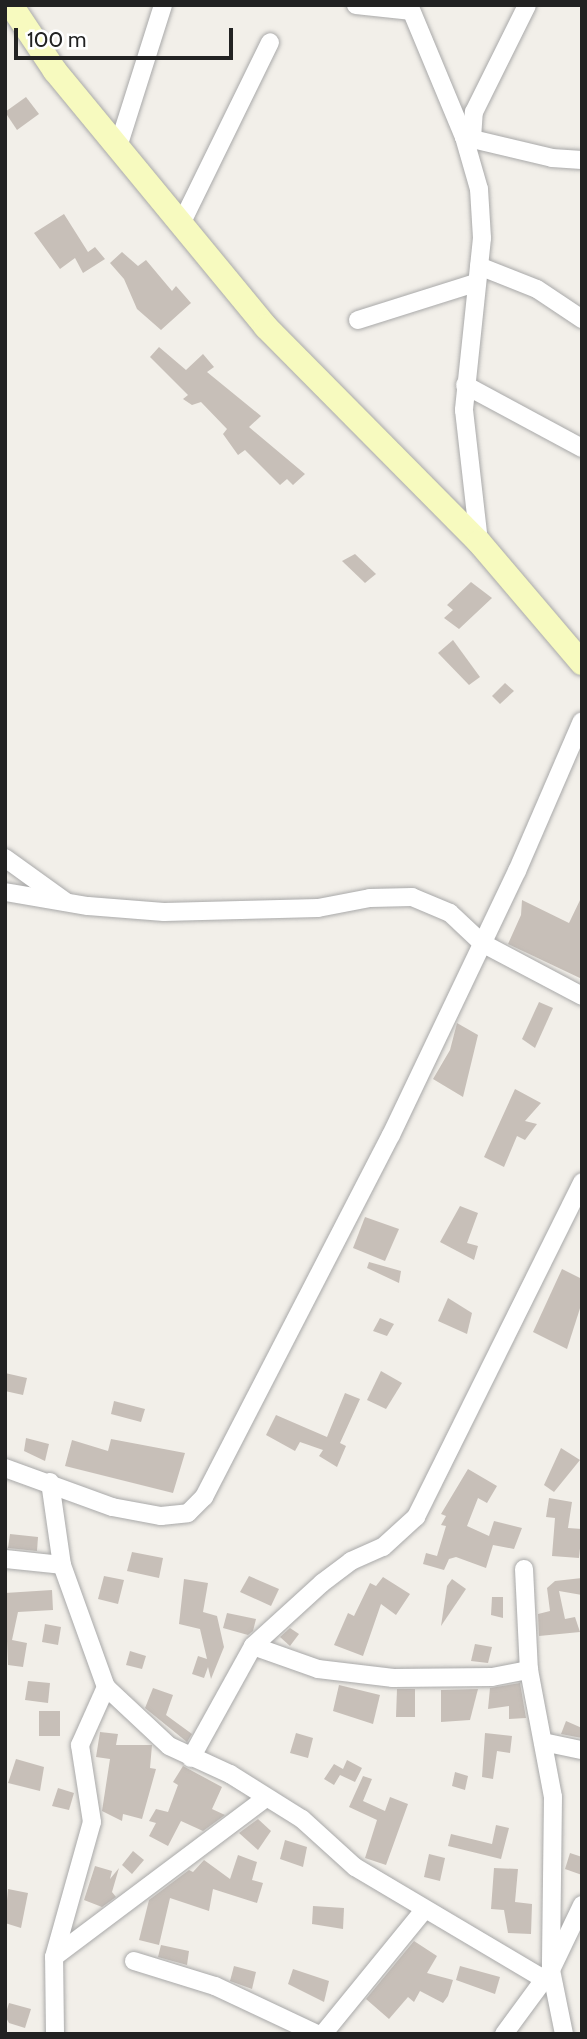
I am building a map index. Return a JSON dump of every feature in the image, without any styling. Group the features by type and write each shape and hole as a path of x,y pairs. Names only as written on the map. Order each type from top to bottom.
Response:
{"street":[{"path":"11,5 55,71 266,327 479,542 582,663"},
{"path":"118,146 163,5"},
{"path":"356,5 409,8 468,137 479,188 477,275 465,385 479,542"},
{"path":"468,137 474,112 527,5"},
{"path":"182,222 270,42"},
{"path":"468,137 552,158 582,160"},
{"path":"358,320 477,275 537,289 582,319"},
{"path":"465,385 582,447"},
{"path":"5,1468 50,1482 112,1507 160,1516 188,1513 204,1497 314,1289 482,943 582,721"},
{"path":"5,858 68,904"},
{"path":"5,892 68,904 210,912 318,908 412,897 450,914 482,943 582,996"},
{"path":"191,1758 253,1646 322,1583 351,1561 383,1547 416,1517 582,1182"},
{"path":"50,1482 62,1565 106,1687 169,1746 230,1774 302,1819 355,1867 424,1910 548,1974"},
{"path":"5,1559 62,1565"},
{"path":"524,1569 529,1670 543,1742 556,1837 549,1899 548,1974 564,2034"},
{"path":"253,1646 318,1669 372,1676 492,1677 529,1670"},
{"path":"55,2034 51,2007 54,1957 92,1822 80,1745 106,1687"},
{"path":"543,1742 582,1750"},
{"path":"54,1957 266,1798"},
{"path":"504,2034 548,1974 582,1905"},
{"path":"323,2034 424,1910"},
{"path":"134,1961 215,1986 317,2034"}],"building":[{"path":"26,97 39,114 17,130 5,112"},
{"path":"64,214 88,252 95,247 105,259 83,273 75,258 60,269 34,233"},
{"path":"122,252 138,266 146,260 172,291 176,286 191,303 161,330 137,309 124,279 110,263"},
{"path":"159,347 186,370 203,354 214,367 207,372 261,416 249,427 305,474 293,485 287,479 280,485 245,450 238,455 223,434 227,429 201,402 192,405 183,399 188,395 150,357"},
{"path":"355,554 376,574 365,583 342,561"},
{"path":"471,582 492,598 459,629 444,618 453,610 447,605"},
{"path":"453,640 480,677 469,685 438,653"},
{"path":"505,683 514,691 500,704 492,696"},
{"path":"582,896 582,979 508,944 521,915 522,900 569,923"},
{"path":"539,1002 553,1008 535,1048 522,1039"},
{"path":"457,1023 478,1035 463,1097 433,1079 450,1050"},
{"path":"515,1089 541,1103 525,1121 537,1124 525,1140 517,1136 504,1167 484,1157"},
{"path":"460,1206 478,1213 467,1243 478,1246 474,1260 440,1242"},
{"path":"365,1217 399,1229 385,1261 353,1248"},
{"path":"369,1262 401,1271 399,1283 367,1268"},
{"path":"562,1269 582,1279 582,1302 567,1349 533,1332"},
{"path":"448,1298 472,1313 467,1334 438,1321"},
{"path":"380,1318 394,1324 387,1336 373,1331"},
{"path":"381,1371 402,1383 386,1409 367,1400"},
{"path":"5,1373 27,1378 23,1395 5,1391"},
{"path":"345,1393 360,1399 340,1443 346,1446 337,1467 319,1456 323,1450 300,1442 295,1451 266,1435 276,1415 327,1437"},
{"path":"114,1401 145,1409 141,1422 111,1414"},
{"path":"26,1438 49,1444 45,1461 24,1451"},
{"path":"111,1439 185,1453 173,1493 65,1466 72,1440 108,1451"},
{"path":"561,1448 580,1460 554,1492 544,1485"},
{"path":"468,1469 497,1486 487,1503 478,1498 467,1526 489,1536 494,1521 522,1528 514,1549 493,1545 486,1568 456,1557 449,1559 444,1570 423,1564 426,1553 437,1556 446,1526 441,1525 446,1516 441,1514"},
{"path":"549,1498 572,1502 568,1528 582,1529 579,1558 552,1556 555,1518 546,1517"},
{"path":"10,1534 38,1537 37,1551 8,1548"},
{"path":"132,1552 163,1558 159,1578 127,1571"},
{"path":"104,1576 124,1580 118,1604 98,1599"},
{"path":"249,1576 279,1589 271,1606 240,1592"},
{"path":"383,1577 410,1594 396,1615 381,1604 363,1656 334,1645 348,1613 354,1616 370,1583 376,1586"},
{"path":"582,1578 582,1595 559,1591 565,1619 575,1617 580,1632 539,1636 538,1614 550,1611 547,1588 555,1581"},
{"path":"184,1579 208,1583 203,1612 217,1616 224,1647 211,1679 208,1667 204,1678 192,1674 198,1656 207,1659 200,1629 179,1624"},
{"path":"452,1579 466,1589 441,1626 447,1586"},
{"path":"52,1590 53,1610 18,1612 12,1640 27,1643 23,1667 8,1665 5,1593"},
{"path":"492,1597 503,1597 503,1618 491,1615"},
{"path":"227,1613 256,1619 253,1631 248,1635 223,1628"},
{"path":"45,1624 61,1627 58,1645 42,1642"},
{"path":"290,1628 299,1634 290,1646 280,1637"},
{"path":"475,1644 492,1647 488,1663 471,1661"},
{"path":"130,1651 146,1656 142,1669 126,1665"},
{"path":"28,1681 50,1683 48,1703 25,1700"},
{"path":"520,1683 526,1718 509,1719 509,1706 488,1709 490,1688"},
{"path":"339,1685 380,1695 373,1724 333,1711"},
{"path":"153,1688 173,1695 166,1715 192,1734 187,1742 145,1708"},
{"path":"397,1689 415,1689 415,1717 396,1717"},
{"path":"478,1689 470,1720 441,1722 441,1690"},
{"path":"39,1711 60,1711 60,1736 39,1736"},
{"path":"566,1721 582,1728 582,1738 561,1734"},
{"path":"100,1732 118,1734 116,1745 152,1745 150,1768 156,1769 142,1819 123,1814 122,1821 102,1811 110,1759 96,1757"},
{"path":"296,1733 313,1738 308,1758 290,1753"},
{"path":"485,1733 512,1736 510,1753 497,1751 493,1779 482,1777"},
{"path":"16,1759 44,1767 40,1791 8,1783"},
{"path":"347,1760 362,1768 355,1782 340,1775 334,1785 324,1779 334,1764 343,1769"},
{"path":"183,1766 222,1787 212,1809 225,1815 203,1831 181,1821 168,1846 149,1836 156,1823 149,1821 156,1809 168,1812 178,1785 173,1782"},
{"path":"455,1772 468,1776 465,1790 452,1786"},
{"path":"363,1776 372,1779 363,1801 385,1811 390,1797 408,1804 386,1865 365,1858 377,1820 349,1807"},
{"path":"58,1788 74,1793 69,1810 52,1806"},
{"path":"258,1819 271,1831 258,1850 239,1833"},
{"path":"496,1825 509,1828 501,1859 448,1846 451,1834 492,1844"},
{"path":"285,1840 307,1847 303,1867 280,1859"},
{"path":"133,1851 144,1860 132,1874 122,1865"},
{"path":"570,1853 582,1857 582,1875 565,1869"},
{"path":"429,1854 445,1858 440,1881 424,1877"},
{"path":"238,1855 257,1862 252,1880 263,1883 257,1903 213,1889 209,1911 170,1898 159,1945 139,1940 149,1900 189,1870 193,1872 204,1860 230,1879"},
{"path":"95,1866 112,1871 110,1879 119,1868 112,1892 116,1897 102,1907 84,1900"},
{"path":"494,1868 518,1869 515,1902 532,1904 531,1934 508,1933 504,1910 491,1909"},
{"path":"8,1889 28,1893 21,1928 5,1923"},
{"path":"313,1906 344,1908 343,1929 312,1924"},
{"path":"414,1941 437,1956 427,1973 453,1980 448,1996 443,2003 420,1991 414,2002 408,1997 389,2019 366,1999"},
{"path":"161,1945 189,1951 187,1965 158,1957"},
{"path":"234,1966 256,1972 252,1989 230,1981"},
{"path":"460,1966 500,1977 495,1994 456,1980"},
{"path":"293,1969 329,1981 324,2002 288,1984"},
{"path":"9,2003 31,2009 25,2028 9,2023 5,2016"}]}
